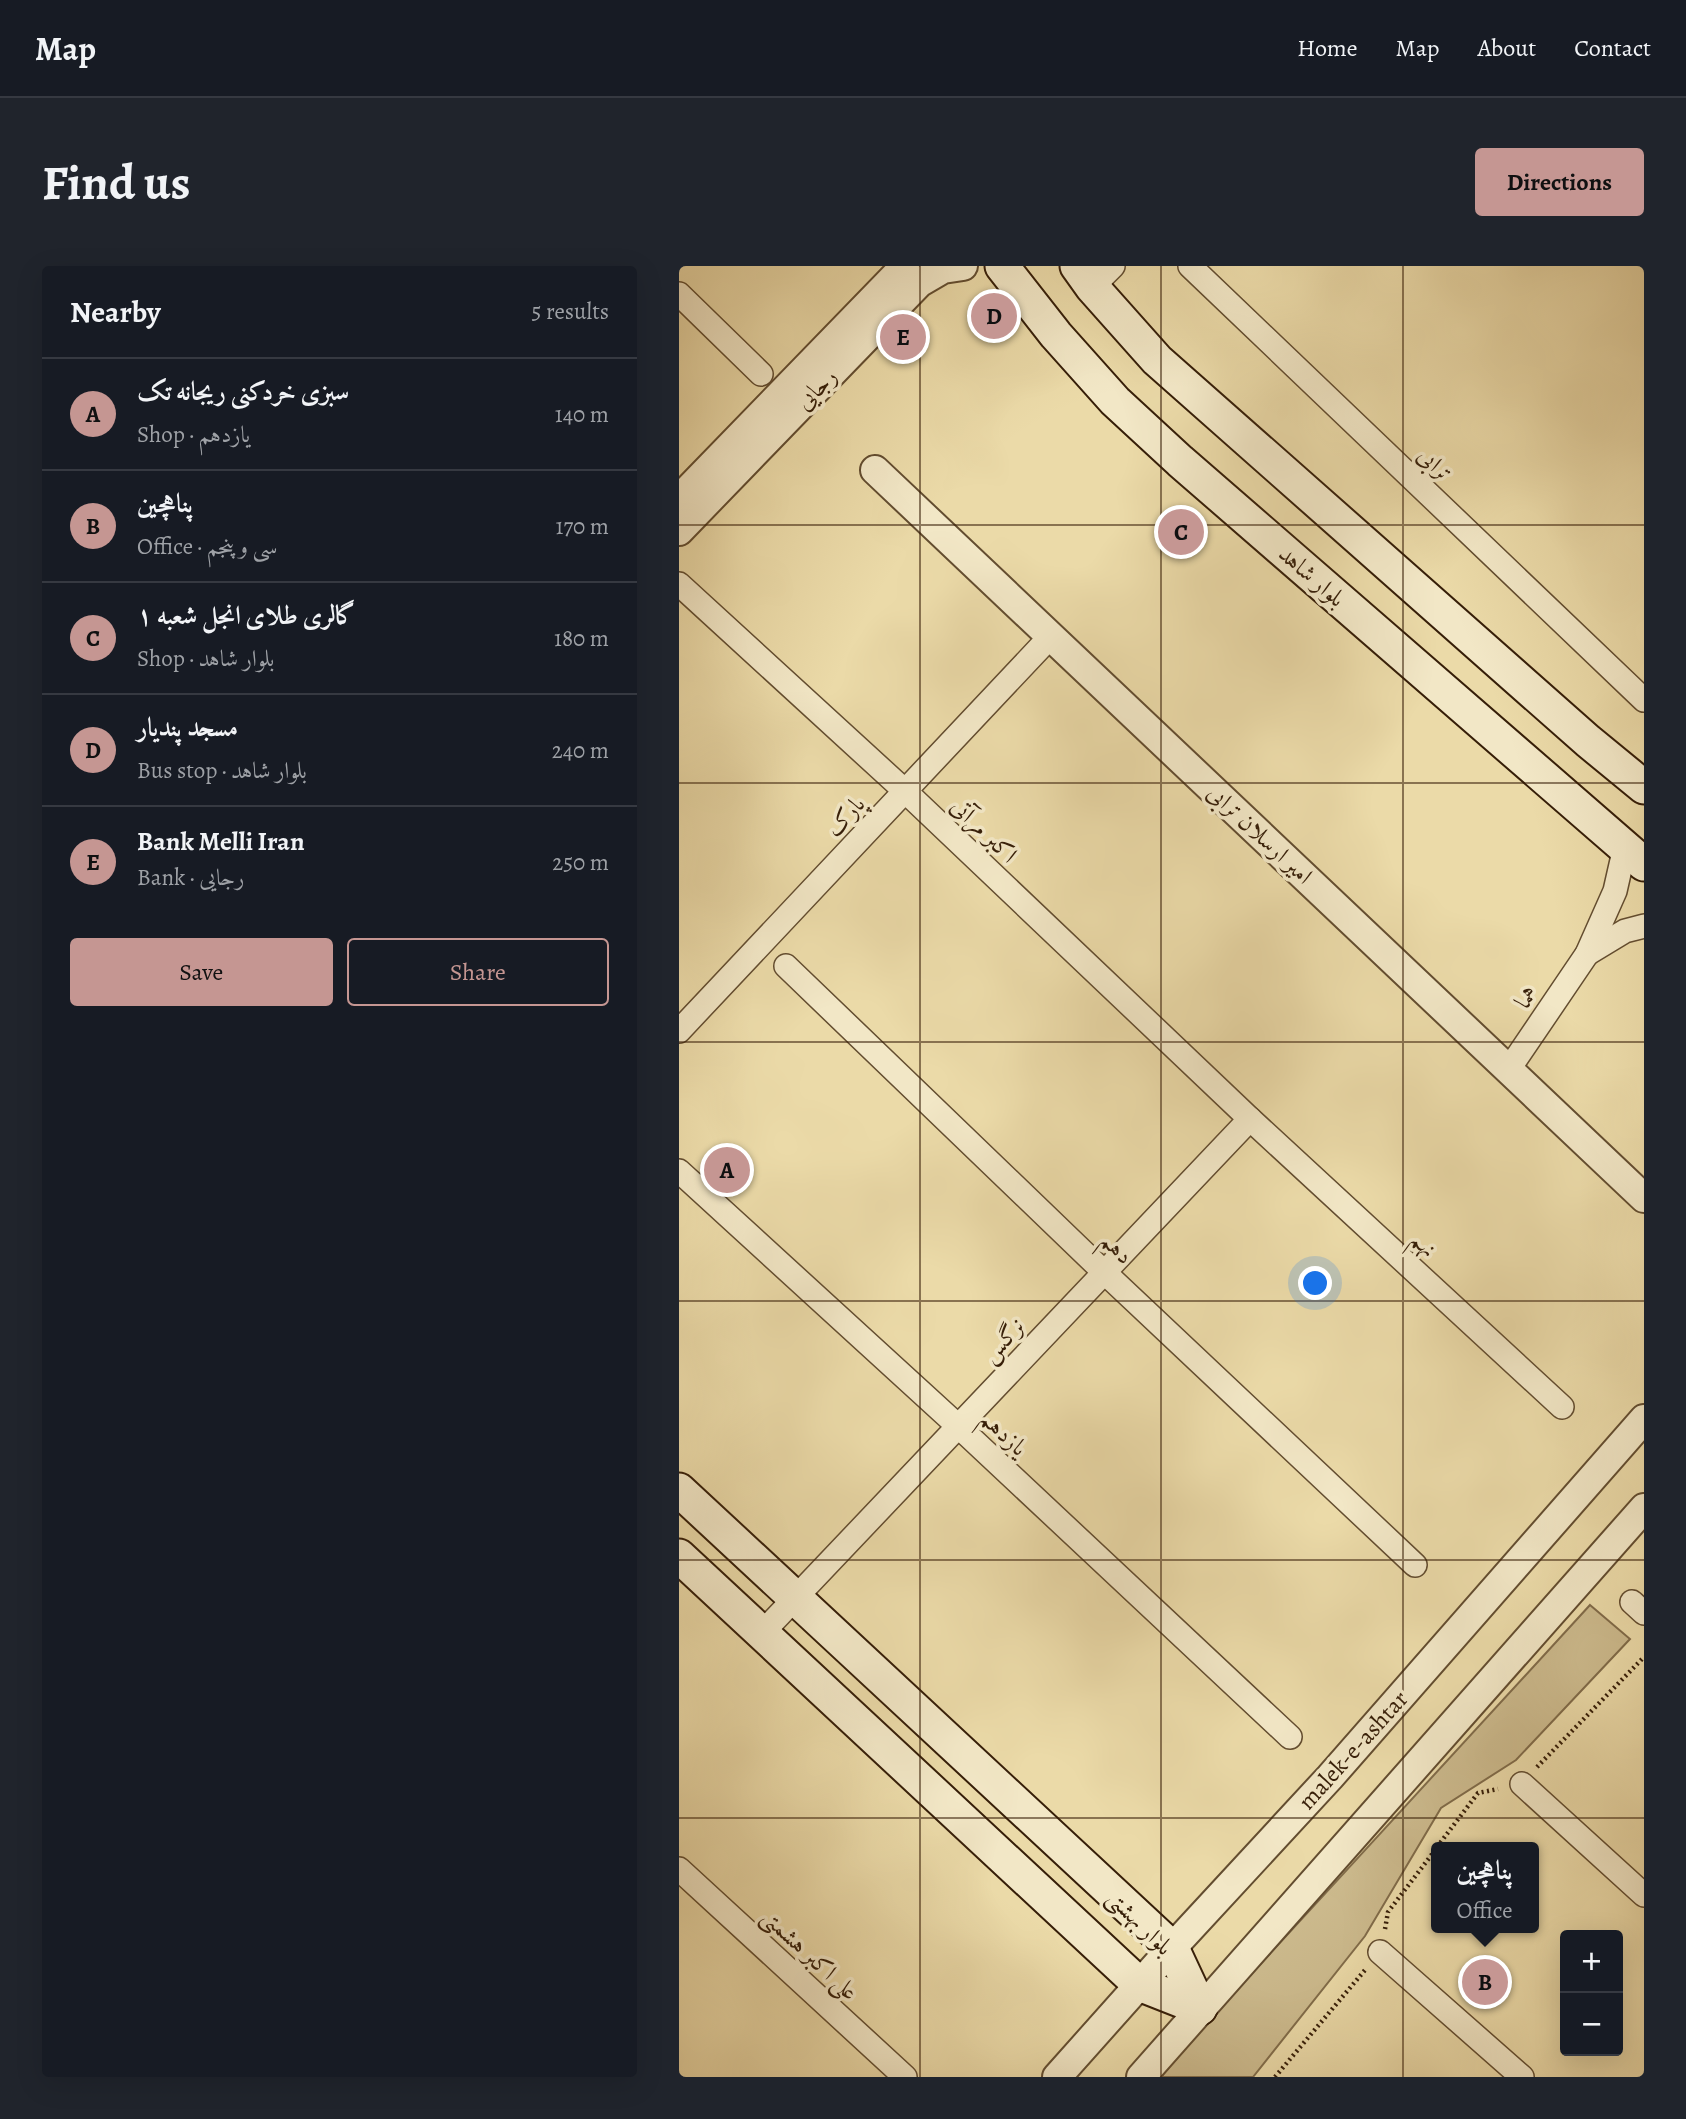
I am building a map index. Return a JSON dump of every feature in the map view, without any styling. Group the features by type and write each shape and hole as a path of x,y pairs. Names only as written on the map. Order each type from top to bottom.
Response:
{"main road":[{"name":"بلوار شاهد","path":"996,267 1115,401 1180,461 1634,856"},
{"path":"1094,273 1157,360 1644,787"},
{"name":"بلوار بهشتی","path":"679,1490 1172,1948 1200,2008"},
{"name":"بلوار بهشتی","path":"679,1556 1139,1984 1200,2008"}],"street":[{"name":"رجایی","path":"679,499 905,266"},
{"name":"رجایی","path":"679,531 919,283 943,269 963,266"},
{"name":"ترابی","path":"1190,266 1644,700"},
{"path":"679,294 761,374"},
{"name":"امیر ارسلان ترابی","path":"875,470 1644,1198"},
{"name":"اکبر مرآتی","path":"679,584 905,791 1250,1119"},
{"name":"پارک","path":"679,1031 1050,637"},
{"path":"1587,954 1634,856"},
{"path":"1587,954 1625,931 1644,926"},
{"name":"هما","path":"1509,1069 1587,954"},
{"name":"دهم","path":"786,966 1104,1272 1415,1564"},
{"name":"نرگس","path":"762,1633 1250,1119"},
{"name":"نهم","path":"1250,1119 1562,1407"},
{"name":"یازدهم","path":"679,1171 958,1426 1290,1737"},
{"name":"malek-e-ashtar","path":"1057,2077 1330,1777 1644,1419"},
{"path":"1141,2077 1644,1508"},
{"path":"1522,1784 1644,1895"},
{"name":"علی اکبر هشمتی","path":"679,1869 905,2077"},
{"path":"1380,1952 1522,2077"}],"path":[{"path":"1441,1842 1478,1793 1522,1784 1644,1657"},
{"path":"1275,2077 1380,1952 1388,1912 1431,1856"}],"shaded area":[{"path":"1590,1605 1630,1639 1516,1760 1441,1808 1365,1936 1253,2077 1161,2077 1210,2019"}],"place":[{"name":"مسجد پندیار","path":"994,316"},
{"name":"Bank Melli Iran","path":"903,337"},
{"name":"گالری طلای انجل شعبه ۱","path":"1181,532"},
{"name":"سبزی خردکنی ریجانه تک","path":"727,1170"},
{"name":"پناهچین","path":"1485,1982"}]}
